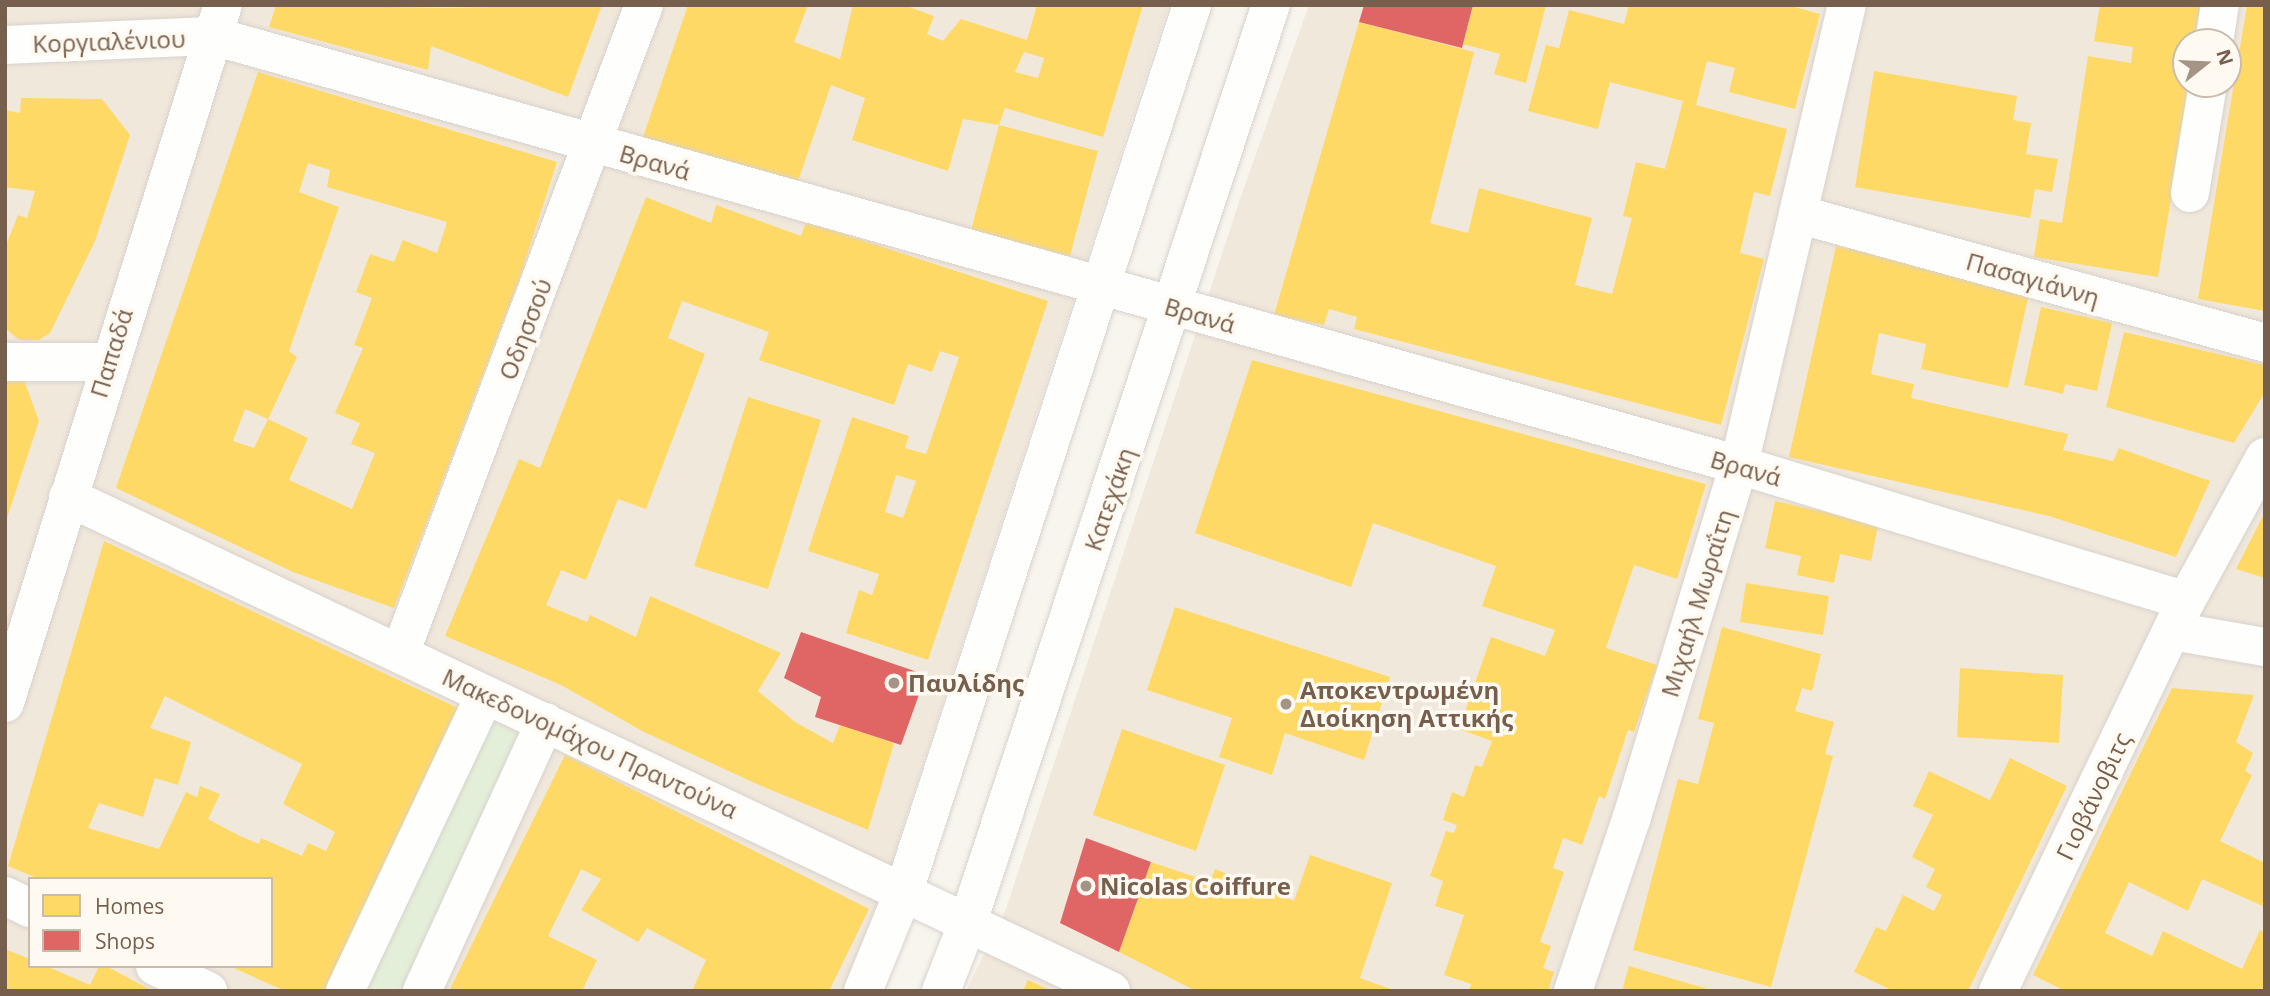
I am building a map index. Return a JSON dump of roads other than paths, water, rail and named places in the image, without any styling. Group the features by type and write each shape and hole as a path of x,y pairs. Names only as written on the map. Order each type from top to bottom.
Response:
{"street":[{"name":"Οδησσού","path":"401,652 595,145 644,5"},
{"path":"863,991 904,891 1192,5"},
{"name":"Κατεχάκη","path":"941,991 968,922 1174,308 1270,5"},
{"name":"Μιχαήλ Μωραΐτη","path":"1573,991 1631,820 1739,465 1801,215 1847,5"},
{"path":"2216,28 2220,5"},
{"name":"Βρανά","path":"218,21 595,145 1739,465 2265,647"},
{"name":"Κοργιαλένιου","path":"5,45 218,21"},
{"name":"Παπαδά","path":"5,703 13,652 68,497 108,362 218,21"},
{"path":"2190,193 2206,98"},
{"name":"Πασαγιάννη","path":"1801,215 2265,343"},
{"path":"5,362 108,362"},
{"name":"Γιοβάνοβιτς","path":"1999,990 2179,616 2265,457"},
{"name":"Μακεδονομάχου Πραντούνα","path":"68,497 401,652 484,697 904,891 1111,991"},
{"path":"345,991 484,697"},
{"path":"422,991 545,723"},
{"path":"5,896 28,907"},
{"path":"159,968 208,991"}],"place":[{"name":"Παυλίδης","path":"894,683"},
{"name":"Αποκεντρωμένη Διοίκηση Αττικής","path":"1286,704"},
{"name":"Nicolas Coiffure","path":"1086,886"}]}
